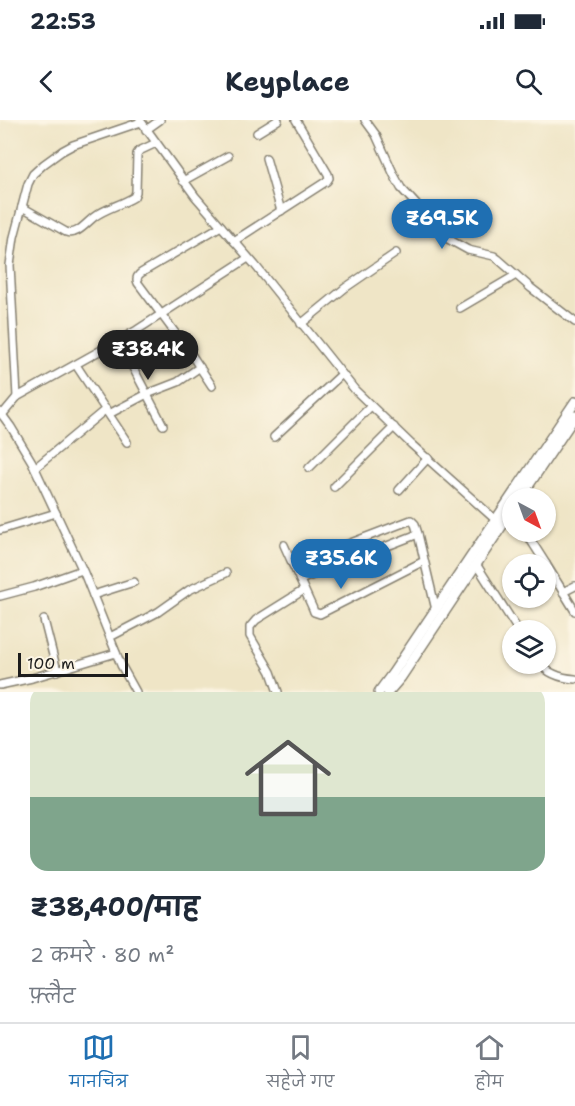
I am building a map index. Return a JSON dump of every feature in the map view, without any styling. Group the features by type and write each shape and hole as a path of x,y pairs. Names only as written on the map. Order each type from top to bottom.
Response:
{"main road":[{"path":"388,692 476,564 575,402"},
{"path":"527,488 575,416"},
{"path":"379,692 502,520"}],"street":[{"path":"146,130 160,120"},
{"path":"257,133 278,120"},
{"path":"234,241 329,178 296,120"},
{"path":"366,120 376,135 401,188 448,239 468,250 494,256 575,322"},
{"path":"17,397 10,265 11,251 28,184 33,174 54,156 73,145 141,121 183,181 342,374 371,406 499,523"},
{"path":"22,207 70,234 75,232 104,210 134,197 137,154 156,143"},
{"path":"183,181 228,156"},
{"path":"266,158 281,211"},
{"path":"212,386 136,279 220,226"},
{"path":"302,324 345,288 396,253"},
{"path":"136,692 121,665 93,595 35,468 1,413 17,397 119,340 248,258"},
{"path":"460,308 516,274"},
{"path":"119,340 163,425"},
{"path":"76,365 127,441"},
{"path":"35,468 107,412 178,382 200,367"},
{"path":"274,437 342,374"},
{"path":"309,468 371,406"},
{"path":"334,487 394,427"},
{"path":"399,490 428,458"},
{"path":"0,530 56,513"},
{"path":"293,565 409,520 414,522 418,534 436,610"},
{"path":"300,580 418,534"},
{"path":"284,545 314,612 322,614 424,561"},
{"path":"476,564 512,620"},
{"path":"0,596 82,570"},
{"path":"110,637 158,612 189,590 226,573"},
{"path":"556,580 575,610"},
{"path":"93,595 134,582"},
{"path":"563,592 575,586"},
{"path":"269,692 277,690 271,672 250,636 250,627 256,620 304,590"},
{"path":"44,620 57,671"},
{"path":"0,686 116,653"},
{"path":"554,674 575,678"}]}
